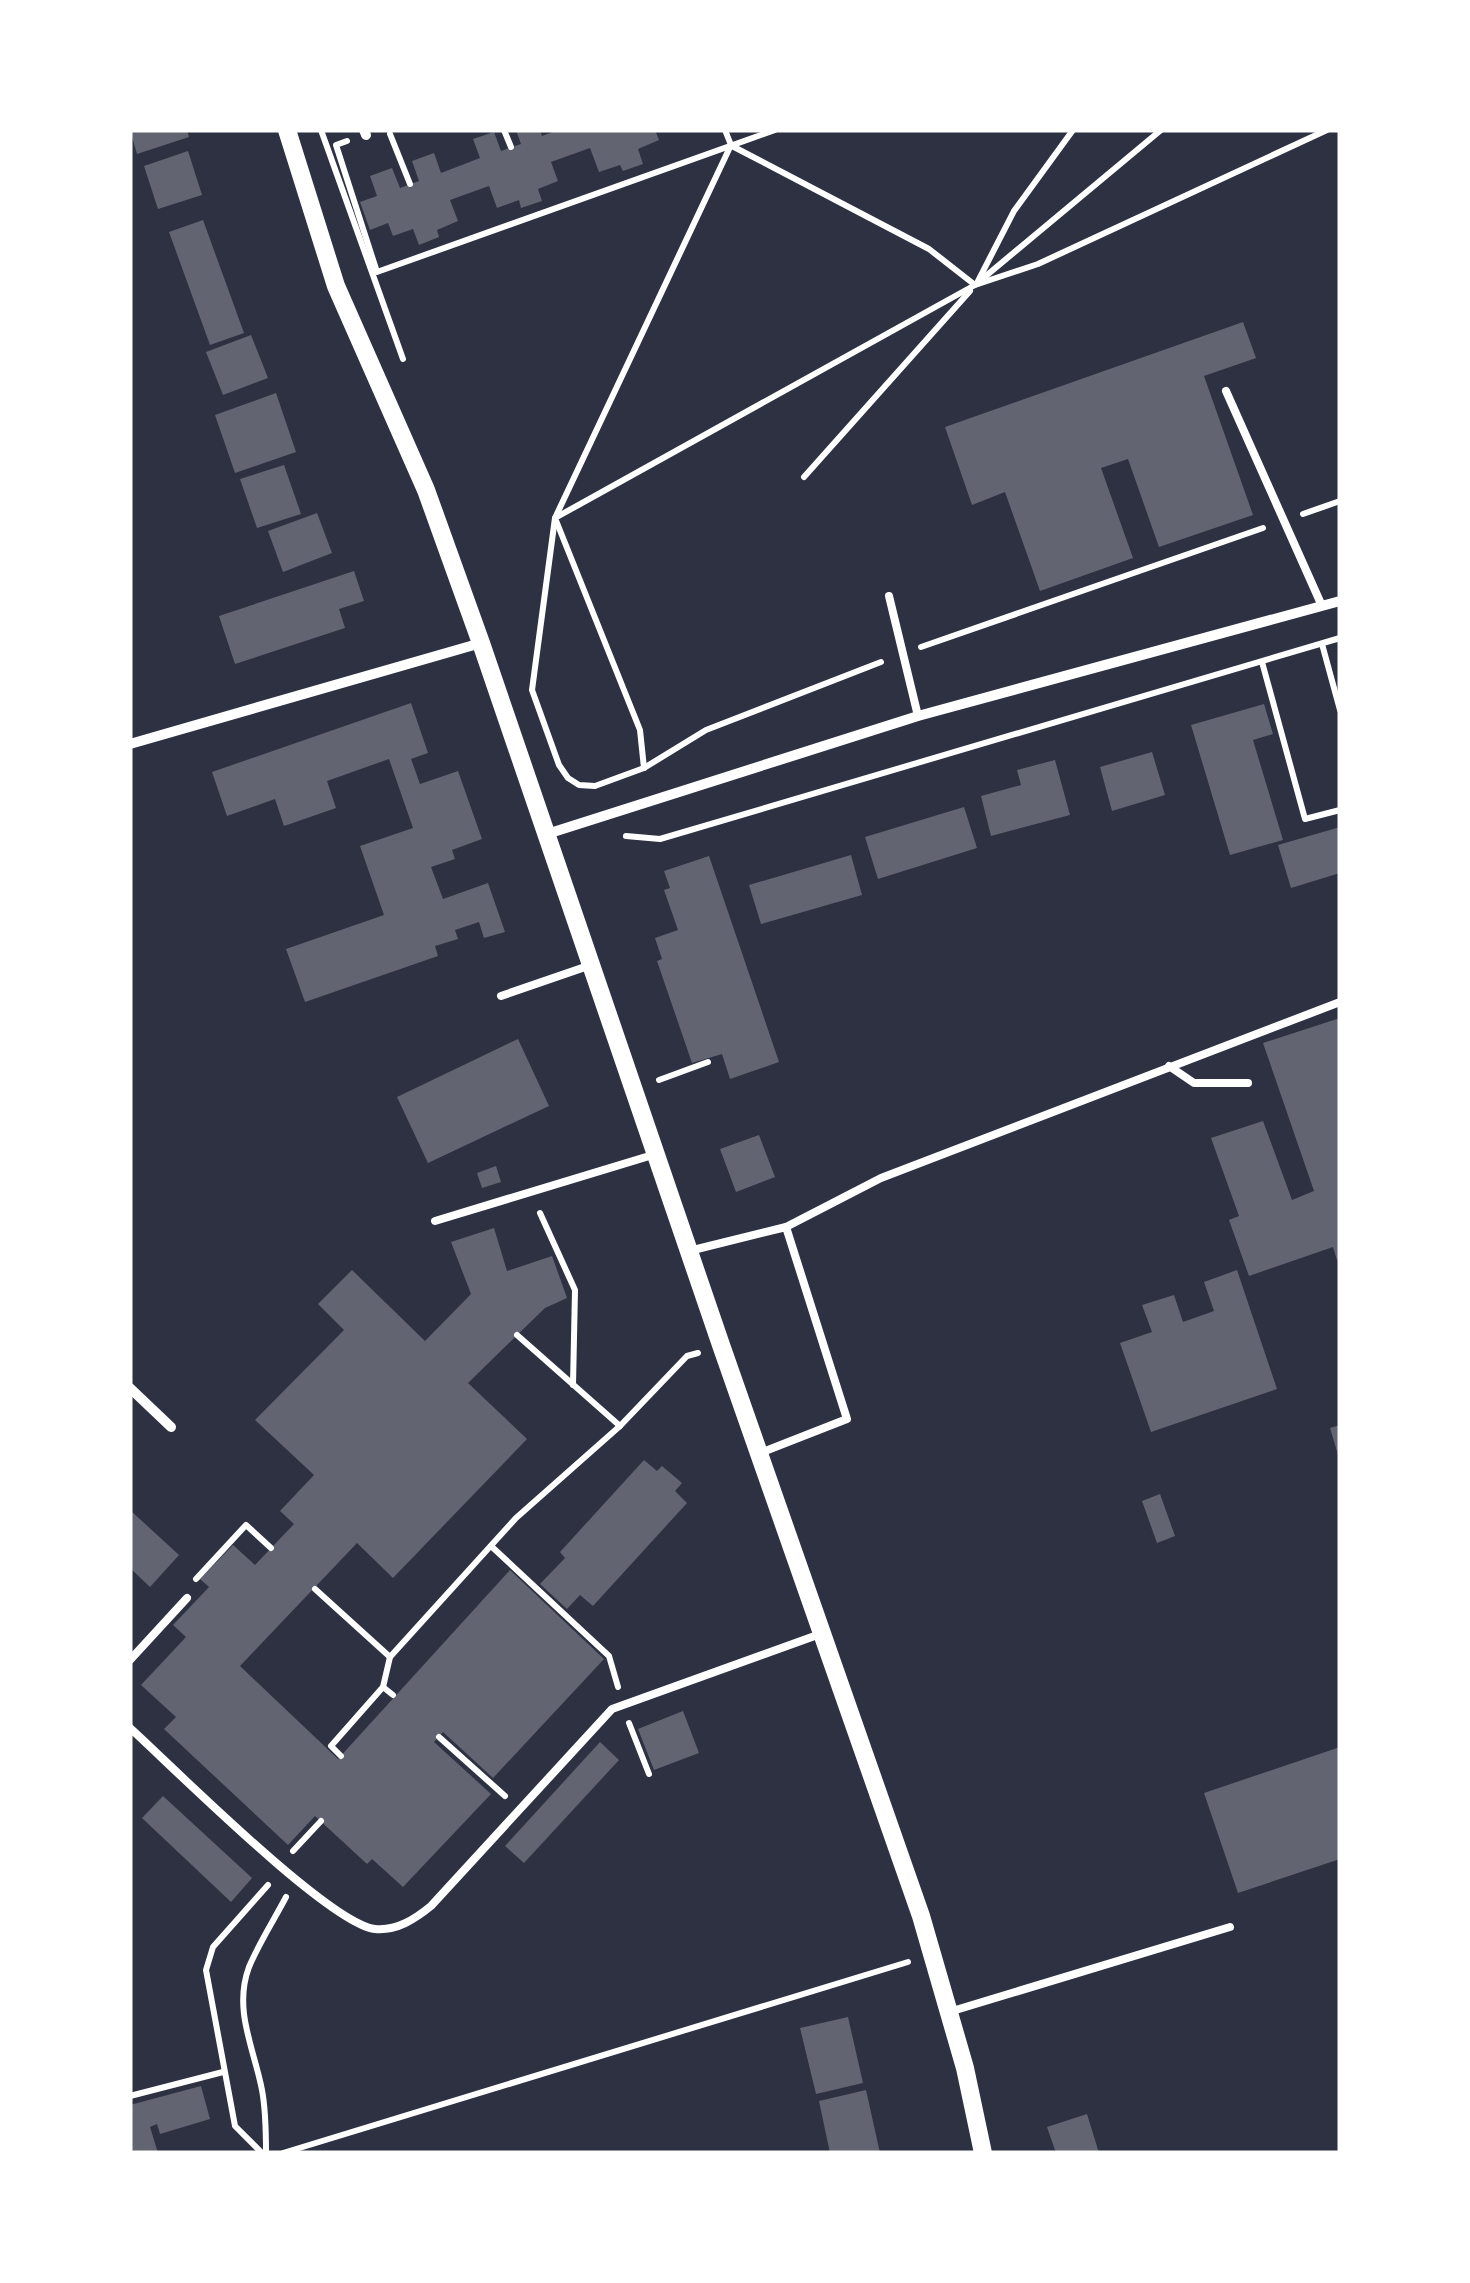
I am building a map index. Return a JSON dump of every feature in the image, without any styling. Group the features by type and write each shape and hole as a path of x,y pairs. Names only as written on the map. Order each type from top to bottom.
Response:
{"street":[{"path":"287,130 336,286 426,490 481,643 921,1916 984,2153"},
{"path":"548,834 918,716 1340,601"},
{"path":"130,744 481,643"},
{"path":"130,1388 171,1427"}],"lane":[{"path":"1226,391 1322,606"},
{"path":"888,596 918,716"},
{"path":"500,996 591,965"},
{"path":"689,1251 786,1227 882,1178 1340,1002"},
{"path":"1169,1066 1194,1084 1248,1083"},
{"path":"434,1221 656,1154"},
{"path":"759,1453 847,1419 786,1227"},
{"path":"130,1660 187,1598"},
{"path":"130,1728 296,1880 354,1922 375,1929 396,1927 416,1919 430,1906 612,1710 823,1633"},
{"path":"949,2012 1230,1927"}],"path":[{"path":"389,130 410,184"},
{"path":"504,130 511,148"},
{"path":"725,130 731,146 929,249 976,285"},
{"path":"365,132 336,145 376,272 775,130"},
{"path":"976,285 1014,211 1073,130"},
{"path":"804,478 976,285 1160,130"},
{"path":"555,518 976,285 1038,264 1327,130"},
{"path":"731,146 555,518 532,690 560,764 568,778 579,785 595,786 644,768 706,730 902,654 1340,501"},
{"path":"634,168 638,179"},
{"path":"532,204 538,216"},
{"path":"430,241 434,251"},
{"path":"555,518 640,730 644,768"},
{"path":"617,836 660,840 1340,638"},
{"path":"1322,644 1340,710"},
{"path":"1262,662 1305,819 1340,810"},
{"path":"666,1078 708,1062"},
{"path":"531,1192 575,1290 573,1385"},
{"path":"517,1335 620,1426"},
{"path":"341,1756 331,1746 383,1687 390,1657 516,1518 620,1426 686,1356 721,1345"},
{"path":"187,1598 193,1582 246,1525 272,1548"},
{"path":"491,1546 609,1656 622,1705 649,1774"},
{"path":"315,1588 390,1657"},
{"path":"383,1687 394,1695"},
{"path":"439,1737 521,1810"},
{"path":"264,2153 235,2126 206,1970 214,1947 321,1821"},
{"path":"264,2153 266,2116 244,2023 244,1988 249,1967 296,1880"},
{"path":"284,2153 911,1961"},
{"path":"130,2096 223,2072"}],"building":[{"path":"130,130 187,130 189,137 137,154"},
{"path":"516,130 540,130 542,136 558,130 655,130 659,140 638,149 643,164 623,171 620,165 599,172 590,148 551,162 558,181 538,189 542,201 521,208 519,200 497,208 489,186 450,200 458,221 437,230 439,237 419,245 413,229 393,236 388,223 370,230 360,202 377,196 370,176 392,168 400,188 419,181 412,161 434,153 441,173 480,158 473,139 494,132 501,151 521,144"},
{"path":"188,151 202,195 158,209 144,166"},
{"path":"203,220 244,333 210,345 169,232"},
{"path":"1243,322 1256,358 1204,376 1253,515 1159,547 1128,459 1101,468 1133,558 1040,591 1005,492 972,505 945,427"},
{"path":"251,335 268,378 223,395 206,352"},
{"path":"276,393 296,452 235,473 215,415"},
{"path":"284,465 301,514 257,528 240,479"},
{"path":"317,513 332,553 283,572 268,531"},
{"path":"354,571 364,601 339,609 345,628 235,664 219,616"},
{"path":"411,703 428,753 411,759 420,784 458,771 482,839 452,850 455,859 431,867 443,899 488,883 505,932 484,938 479,922 455,930 458,939 435,946 438,956 305,1002 286,949 384,915 360,846 413,828 389,759 327,781 336,808 284,826 275,799 227,816 212,772"},
{"path":"1264,704 1273,734 1253,740 1283,840 1230,855 1191,725"},
{"path":"1152,752 1165,795 1112,811 1100,767"},
{"path":"1055,760 1070,815 991,836 981,796 1021,785 1017,770"},
{"path":"964,807 977,848 878,879 865,837"},
{"path":"1340,827 1340,873 1291,888 1278,845"},
{"path":"851,855 862,895 761,924 749,885"},
{"path":"709,856 779,1062 730,1079 722,1054 692,1063 657,961 662,959 655,938 678,930 664,890 670,888 664,871"},
{"path":"1340,1018 1340,1259 1337,1260 1333,1247 1249,1276 1229,1220 1239,1216 1211,1138 1263,1121 1292,1200 1314,1191 1263,1043"},
{"path":"518,1039 549,1106 428,1163 397,1097"},
{"path":"759,1135 775,1177 736,1192 720,1149"},
{"path":"496,1166 501,1182 482,1188 477,1173"},
{"path":"494,1228 507,1271 552,1256 567,1298 545,1308 468,1383 527,1439 393,1578 357,1543 240,1666 338,1759 510,1570 604,1659 493,1778 443,1732 434,1742 491,1794 403,1887 372,1859 367,1864 315,1816 288,1845 164,1729 176,1717 141,1685 186,1637 173,1625 209,1587 200,1579 233,1545 255,1565 294,1524 280,1511 314,1475 255,1420 344,1330 318,1304 352,1270 425,1341 471,1294 451,1242"},
{"path":"1237,1270 1277,1389 1151,1432 1120,1343 1152,1332 1142,1305 1174,1295 1183,1322 1214,1311 1204,1282"},
{"path":"1340,1425 1340,1458 1339,1458 1330,1428"},
{"path":"644,1460 657,1471 662,1466 682,1483 675,1491 687,1503 593,1606 580,1595 567,1609 540,1584 565,1558 560,1552"},
{"path":"1160,1494 1175,1536 1157,1543 1142,1501"},
{"path":"130,1510 179,1555 150,1587 130,1568"},
{"path":"683,1711 699,1753 654,1770 638,1729"},
{"path":"600,1742 619,1760 524,1863 505,1846"},
{"path":"1340,1747 1340,1859 1238,1893 1204,1793"},
{"path":"163,1796 252,1878 231,1902 142,1818"},
{"path":"848,2017 863,2083 816,2094 800,2028"},
{"path":"201,2086 210,2119 160,2134 157,2124 150,2127 158,2153 130,2153 130,2105"},
{"path":"866,2090 880,2153 830,2153 819,2101"},
{"path":"1087,2114 1099,2153 1056,2153 1047,2127"}]}
